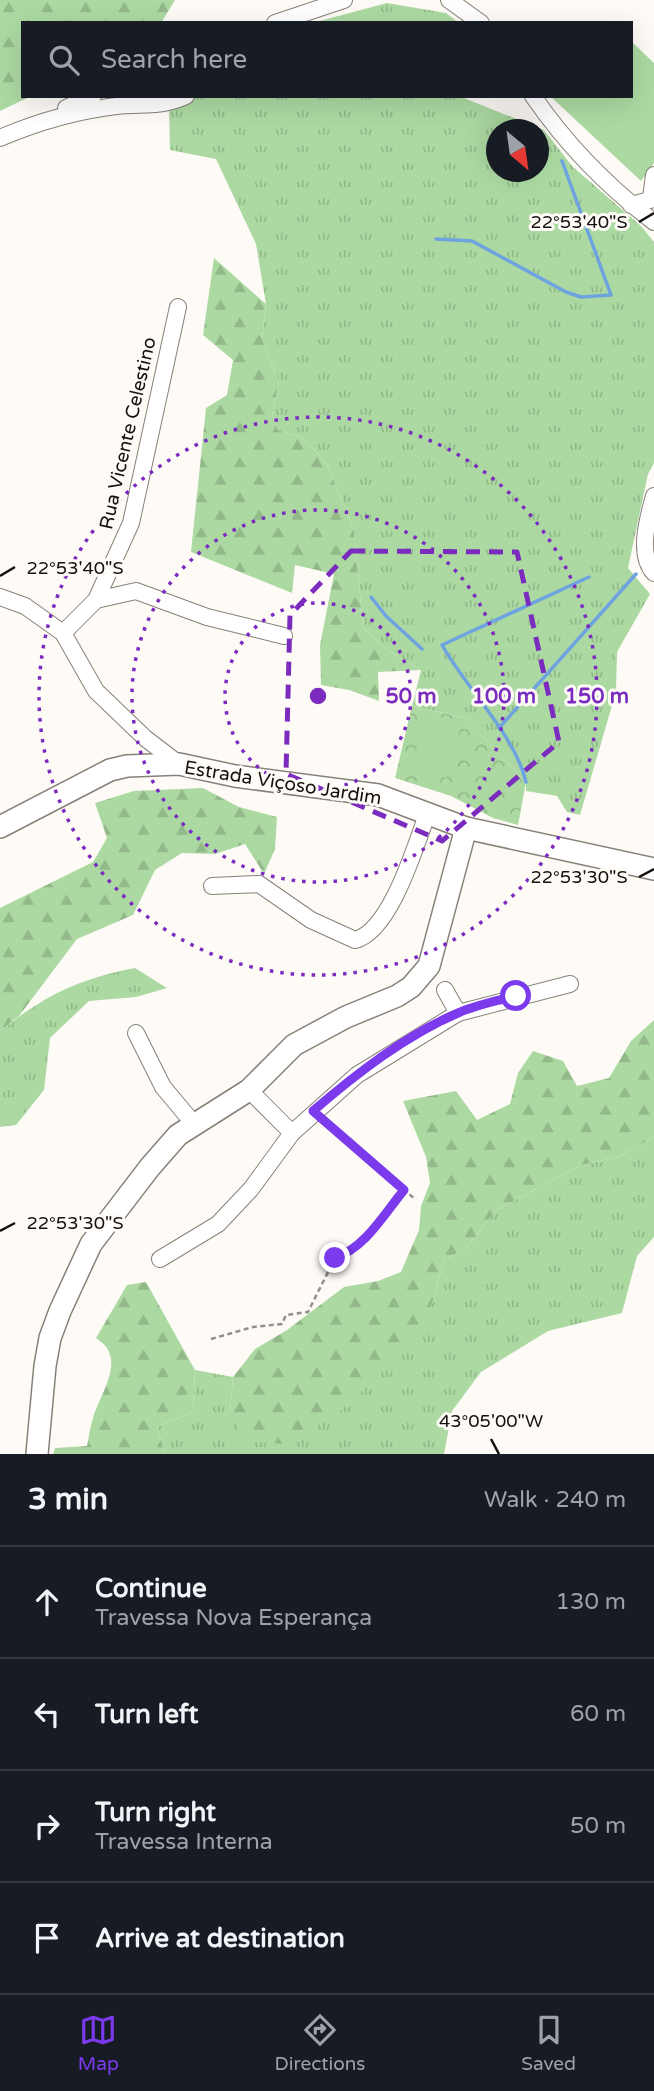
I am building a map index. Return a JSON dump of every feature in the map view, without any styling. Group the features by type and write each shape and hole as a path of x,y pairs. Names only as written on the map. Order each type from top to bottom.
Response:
{"street":[{"path":"289,19 344,0"},
{"path":"449,0 478,21"},
{"path":"0,138 89,98"},
{"path":"26,127 73,113 119,106 154,106 180,98"},
{"path":"534,98 559,132 647,203 654,222"},
{"path":"647,203 654,175"},
{"name":"Rua Vicente Celestino","path":"63,633 96,600 131,523 178,307"},
{"path":"654,496 646,531 647,563 654,573"},
{"path":"96,600 136,591 207,618 284,636"},
{"path":"0,597 25,606 63,633 96,691 145,738 179,764"},
{"name":"Estrada Viçoso Jardim","path":"0,827 110,770 127,766 179,764 248,778 378,795 466,828 654,869"},
{"path":"212,886 259,884 311,920 355,940 363,938 374,928 390,903 428,812"},
{"path":"37,1454 50,1338 91,1244 178,1135 250,1090 294,1045 346,1017 397,996 421,977 429,966 466,828"},
{"path":"160,1259 225,1218 251,1189 292,1133 313,1111 367,1068 458,1013 570,985"},
{"path":"445,990 458,1013"},
{"path":"136,1033 163,1087 194,1124"},
{"path":"250,1090 292,1133"}],"path":[{"path":"313,1111 415,1200"},
{"path":"211,1339 253,1327 282,1324 286,1315 308,1312 335,1258 348,1253 369,1233 404,1190"}],"highlighted area":[{"path":"351,551 517,552 559,742 442,841 286,774 290,615"}],"green space":[{"path":"0,0 175,0 162,21 21,21 21,98 27,98 0,111"},
{"path":"387,3 446,13 456,21 320,21"},
{"path":"633,43 654,63 654,163 641,181 552,98 633,98"},
{"path":"192,98 464,98 516,119 486,119 486,182 549,182 549,136 572,166 641,226 654,242 654,463 648,474 628,568 650,594 617,652 616,692 580,815 567,812 557,796 526,791 526,782 465,718 412,706 421,670 387,650 363,627 354,530 327,464 304,439 278,430 272,415 279,382 262,339 266,304 256,244 216,159 170,150 169,109"},
{"path":"214,258 266,304 262,339 279,382 272,415 278,430 304,439 327,464 354,530 363,627 387,650 421,670 378,672 379,701 349,690 321,685 320,645 334,574 295,565 292,593 191,552 206,408 227,395 233,360 203,335"},
{"path":"412,706 465,718 526,782 518,825 493,818 451,796 395,778"},
{"path":"427,713 462,723 446,778 411,768"},
{"path":"203,788 239,807 277,817 275,849 264,874 245,844 215,854 182,853 155,870 133,915 77,939 19,1016 0,1031 0,908 93,862 107,838 95,803 134,791"},
{"path":"135,968 167,988 136,997 89,1001 50,1038 44,1090 16,1125 0,1127 0,1031 63,990 96,977"},
{"path":"654,1020 654,1137 618,1157 582,1165 496,1210 466,1248 444,1260 432,1304 405,1350 337,1414 285,1444 245,1441 230,1411 233,1377 255,1349 287,1330 344,1287 378,1281 401,1272 419,1230 421,1206 430,1183 426,1157 403,1101 456,1091 477,1120 510,1104 518,1073 533,1051 563,1061 577,1086 609,1078 631,1041"},
{"path":"654,1137 654,1237 637,1256 622,1313 548,1331 481,1372 452,1411 444,1454 165,1454 157,1427 193,1412 195,1370 233,1377 230,1411 432,1304 444,1260 466,1248 496,1210 582,1165 618,1157"},
{"path":"146,1282 195,1370 193,1412 157,1427 165,1454 53,1454 55,1448 87,1446 92,1421 106,1387 111,1365 105,1346 96,1338 127,1285"}],"waterway":[{"path":"436,239 472,241 566,292 581,297 611,295 562,161"},
{"path":"499,728 636,574"},
{"path":"526,782 512,747 501,729 442,645 589,577"},
{"path":"371,597 386,616 422,649"}],"route":[{"path":"335,1258 348,1253 369,1233 404,1190 313,1111 357,1075 430,1028 458,1013 516,996"}]}
